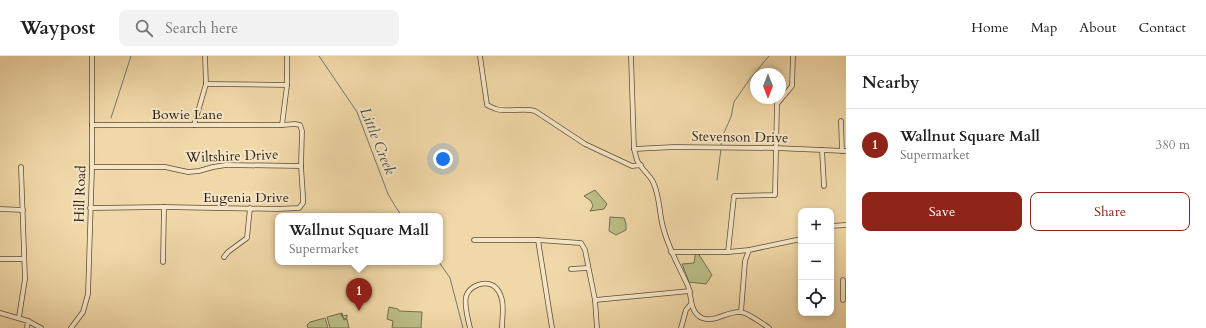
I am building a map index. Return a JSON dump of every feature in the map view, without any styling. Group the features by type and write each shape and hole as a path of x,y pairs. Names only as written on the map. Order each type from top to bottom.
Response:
{"street":[{"name":"Hill Road","path":"72,328 83,312 88,294 92,167 92,56"},
{"path":"194,126 206,84 205,56"},
{"path":"282,125 287,85 287,56"},
{"path":"480,56 487,105 496,110 508,111 530,109 585,144 632,166 641,165"},
{"path":"632,56 634,149 637,160 653,182 663,227 671,252 690,291 691,304 701,317 708,319 741,312 769,328"},
{"path":"728,252 734,196 775,195 777,104 792,86 793,56"},
{"path":"206,84 287,85"},
{"path":"841,120 844,151"},
{"name":"Bowie Lane","path":"92,125 282,125"},
{"name":"Eugenia Drive","path":"90,208 299,208 303,203 301,166 302,131 300,125 282,125"},
{"name":"Stevenson Drive","path":"634,149 674,147 775,148 844,151"},
{"path":"822,150 824,186"},
{"name":"Wiltshire Drive","path":"92,167 165,167 188,172 226,165 301,166"},
{"path":"18,317 25,279 21,167"},
{"path":"163,262 164,207"},
{"path":"224,257 228,252 247,238 250,208"},
{"path":"0,209 23,210"},
{"path":"834,226 846,225"},
{"path":"671,252 728,252 749,250 798,239"},
{"path":"474,240 538,240 581,243 585,250 594,300 597,328"},
{"path":"538,240 552,328"},
{"path":"741,312 749,250"},
{"path":"0,259 24,259"},
{"path":"571,269 588,268"},
{"path":"843,280 845,286 843,300"},
{"path":"470,328 466,308 466,295 472,287 479,284 491,284 498,289 502,300 502,328"},
{"path":"594,300 690,291"},
{"path":"681,328 686,310 691,304"},
{"path":"0,313 18,317 41,328"},
{"path":"27,328 28,321"}],"green space":[{"path":"595,190 607,204 604,209 590,211 593,206 591,201 584,196"},
{"path":"610,217 624,218 626,230 616,235 609,231"},
{"path":"696,250 712,275 706,284 689,282 682,264 694,263"},
{"path":"389,307 398,309 399,311 422,312 421,328 392,328 393,321 387,319"},
{"path":"342,313 343,316 347,315 347,318 344,319 341,314 344,320 347,319 349,328 330,328 327,317"},
{"path":"325,318 328,328 308,328 307,325 310,322"}],"waterway":[{"path":"111,118 131,56"},
{"name":"Little Creek","path":"319,56 357,112 388,194 400,213"},
{"path":"721,146 722,137 731,117 734,102 749,80 769,56"},
{"path":"717,180 721,149"},
{"name":"Little Creek","path":"441,265 450,278 463,328"}],"place":[{"name":"Wallnut Square Mall","path":"359,311"}]}
